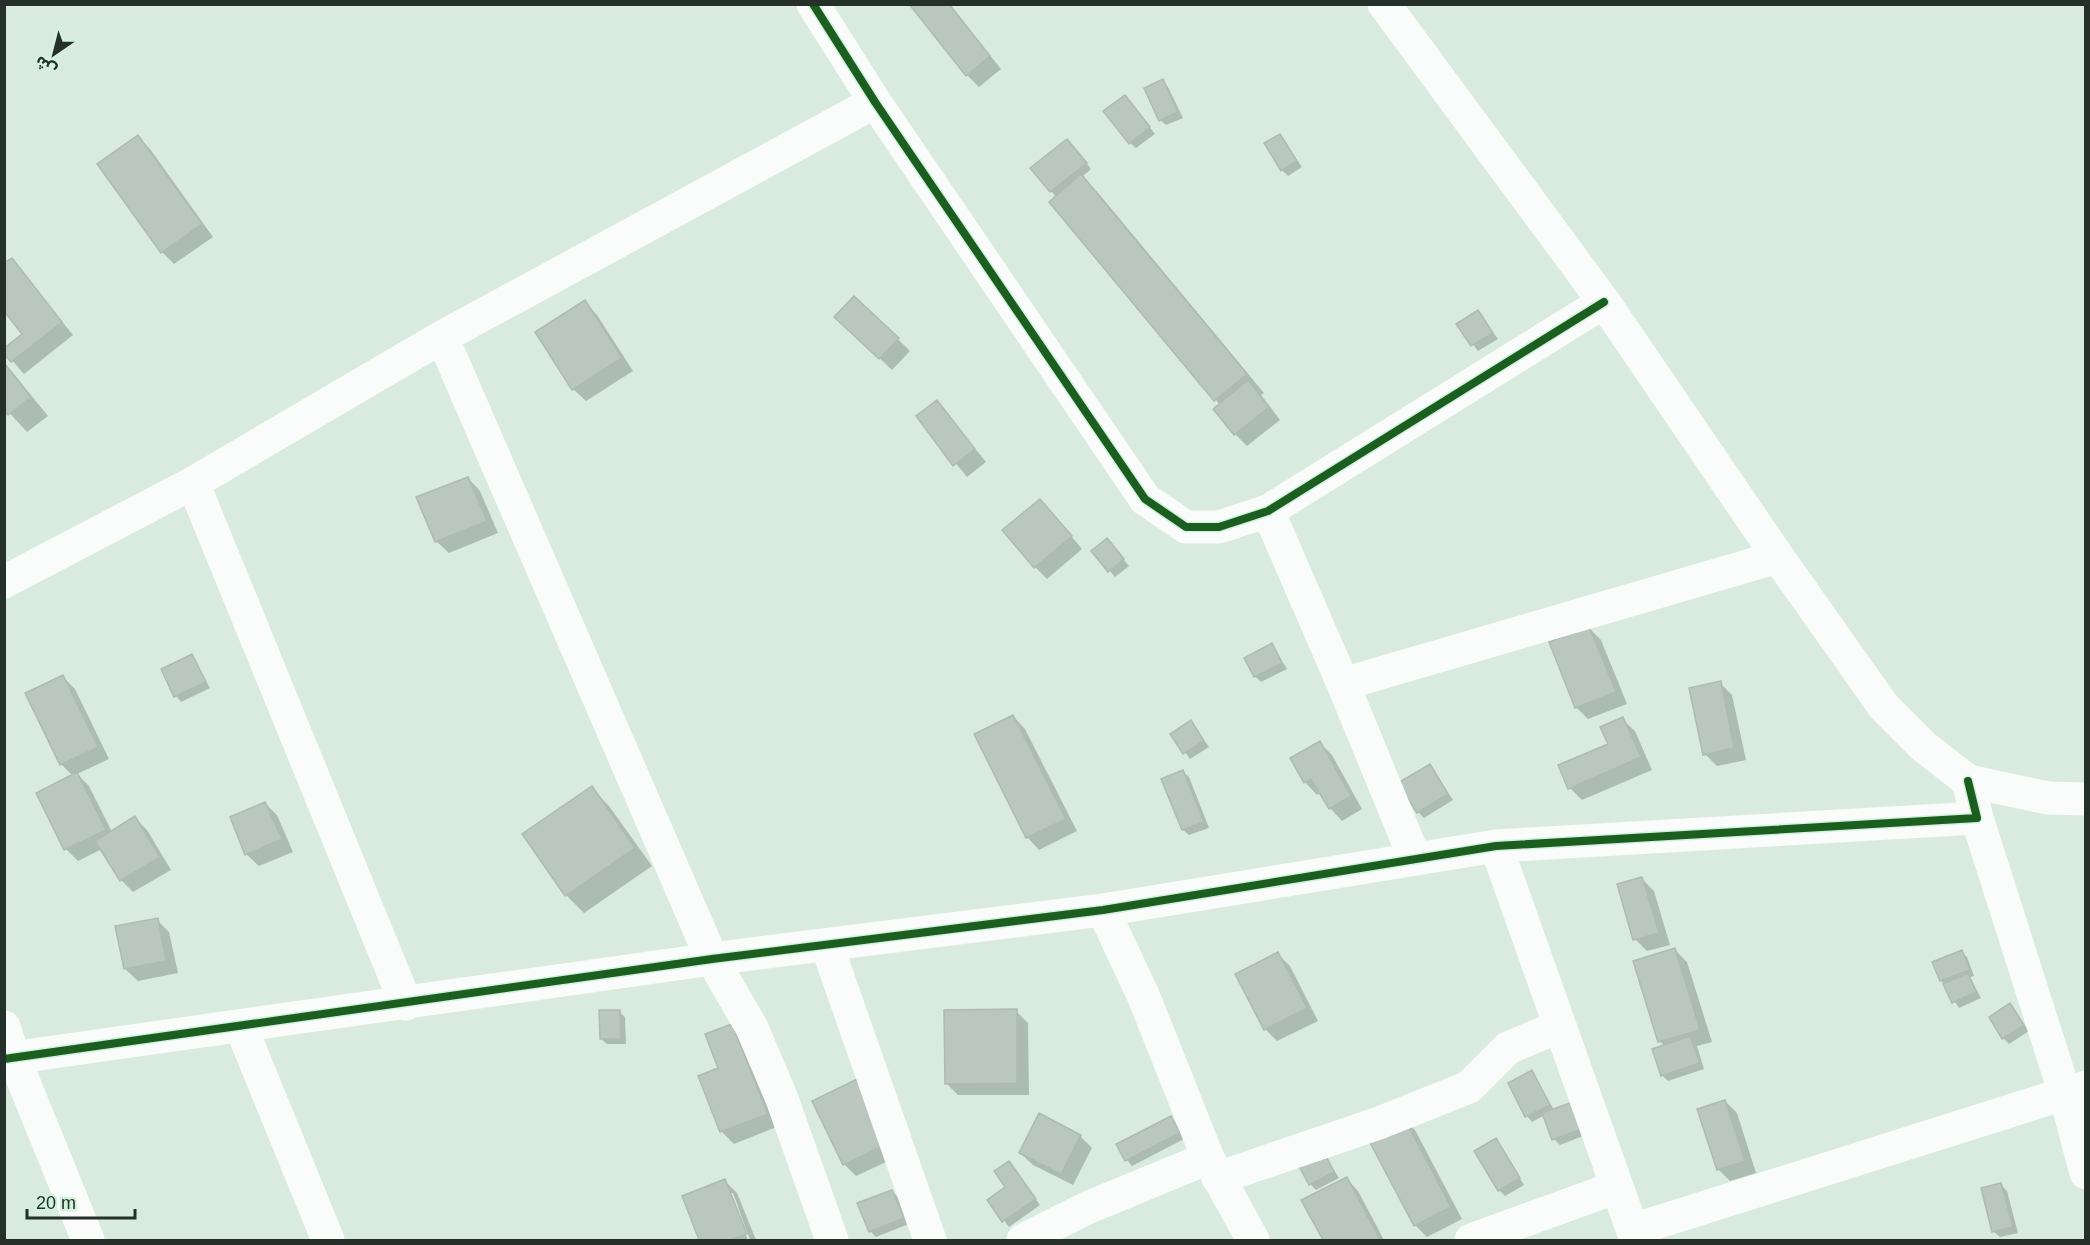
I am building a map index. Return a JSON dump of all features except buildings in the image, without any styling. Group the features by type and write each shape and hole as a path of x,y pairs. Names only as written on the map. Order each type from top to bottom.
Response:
{"street":[{"path":"813,4 875,102 1145,499 1186,527 1219,527 1268,511 1604,302"},
{"path":"1384,4 1604,302 1778,557 1884,707 1923,746 1968,781 2048,798 2085,799"},
{"path":"4,582 193,483 442,337 875,102"},
{"path":"442,337 712,958 760,1048 782,1099 832,1240"},
{"path":"193,483 406,1004"},
{"path":"1268,511 1415,859"},
{"path":"1343,684 1778,557"},
{"path":"1968,781 1977,818 2075,1091 2085,1173"},
{"path":"9,1059 406,1004 712,958 827,946 1103,910 1496,846 1977,818"},
{"path":"1496,846 1634,1235 2075,1091"},
{"path":"1103,910 1143,995 1213,1168 1253,1240"},
{"path":"827,946 926,1240"},
{"path":"1023,1240 1087,1208 1213,1168 1379,1123 1469,1087 1508,1048 1560,1026"},
{"path":"4,1027 9,1059 88,1240"},
{"path":"242,1027 328,1240"},
{"path":"1490,1237 1617,1187"}],"cycle path":[{"path":"813,4 875,102 1145,499 1186,527 1219,527 1268,511 1604,302"},
{"path":"4,1059 712,959 1103,910 1496,846 1977,818 1968,781"}]}
